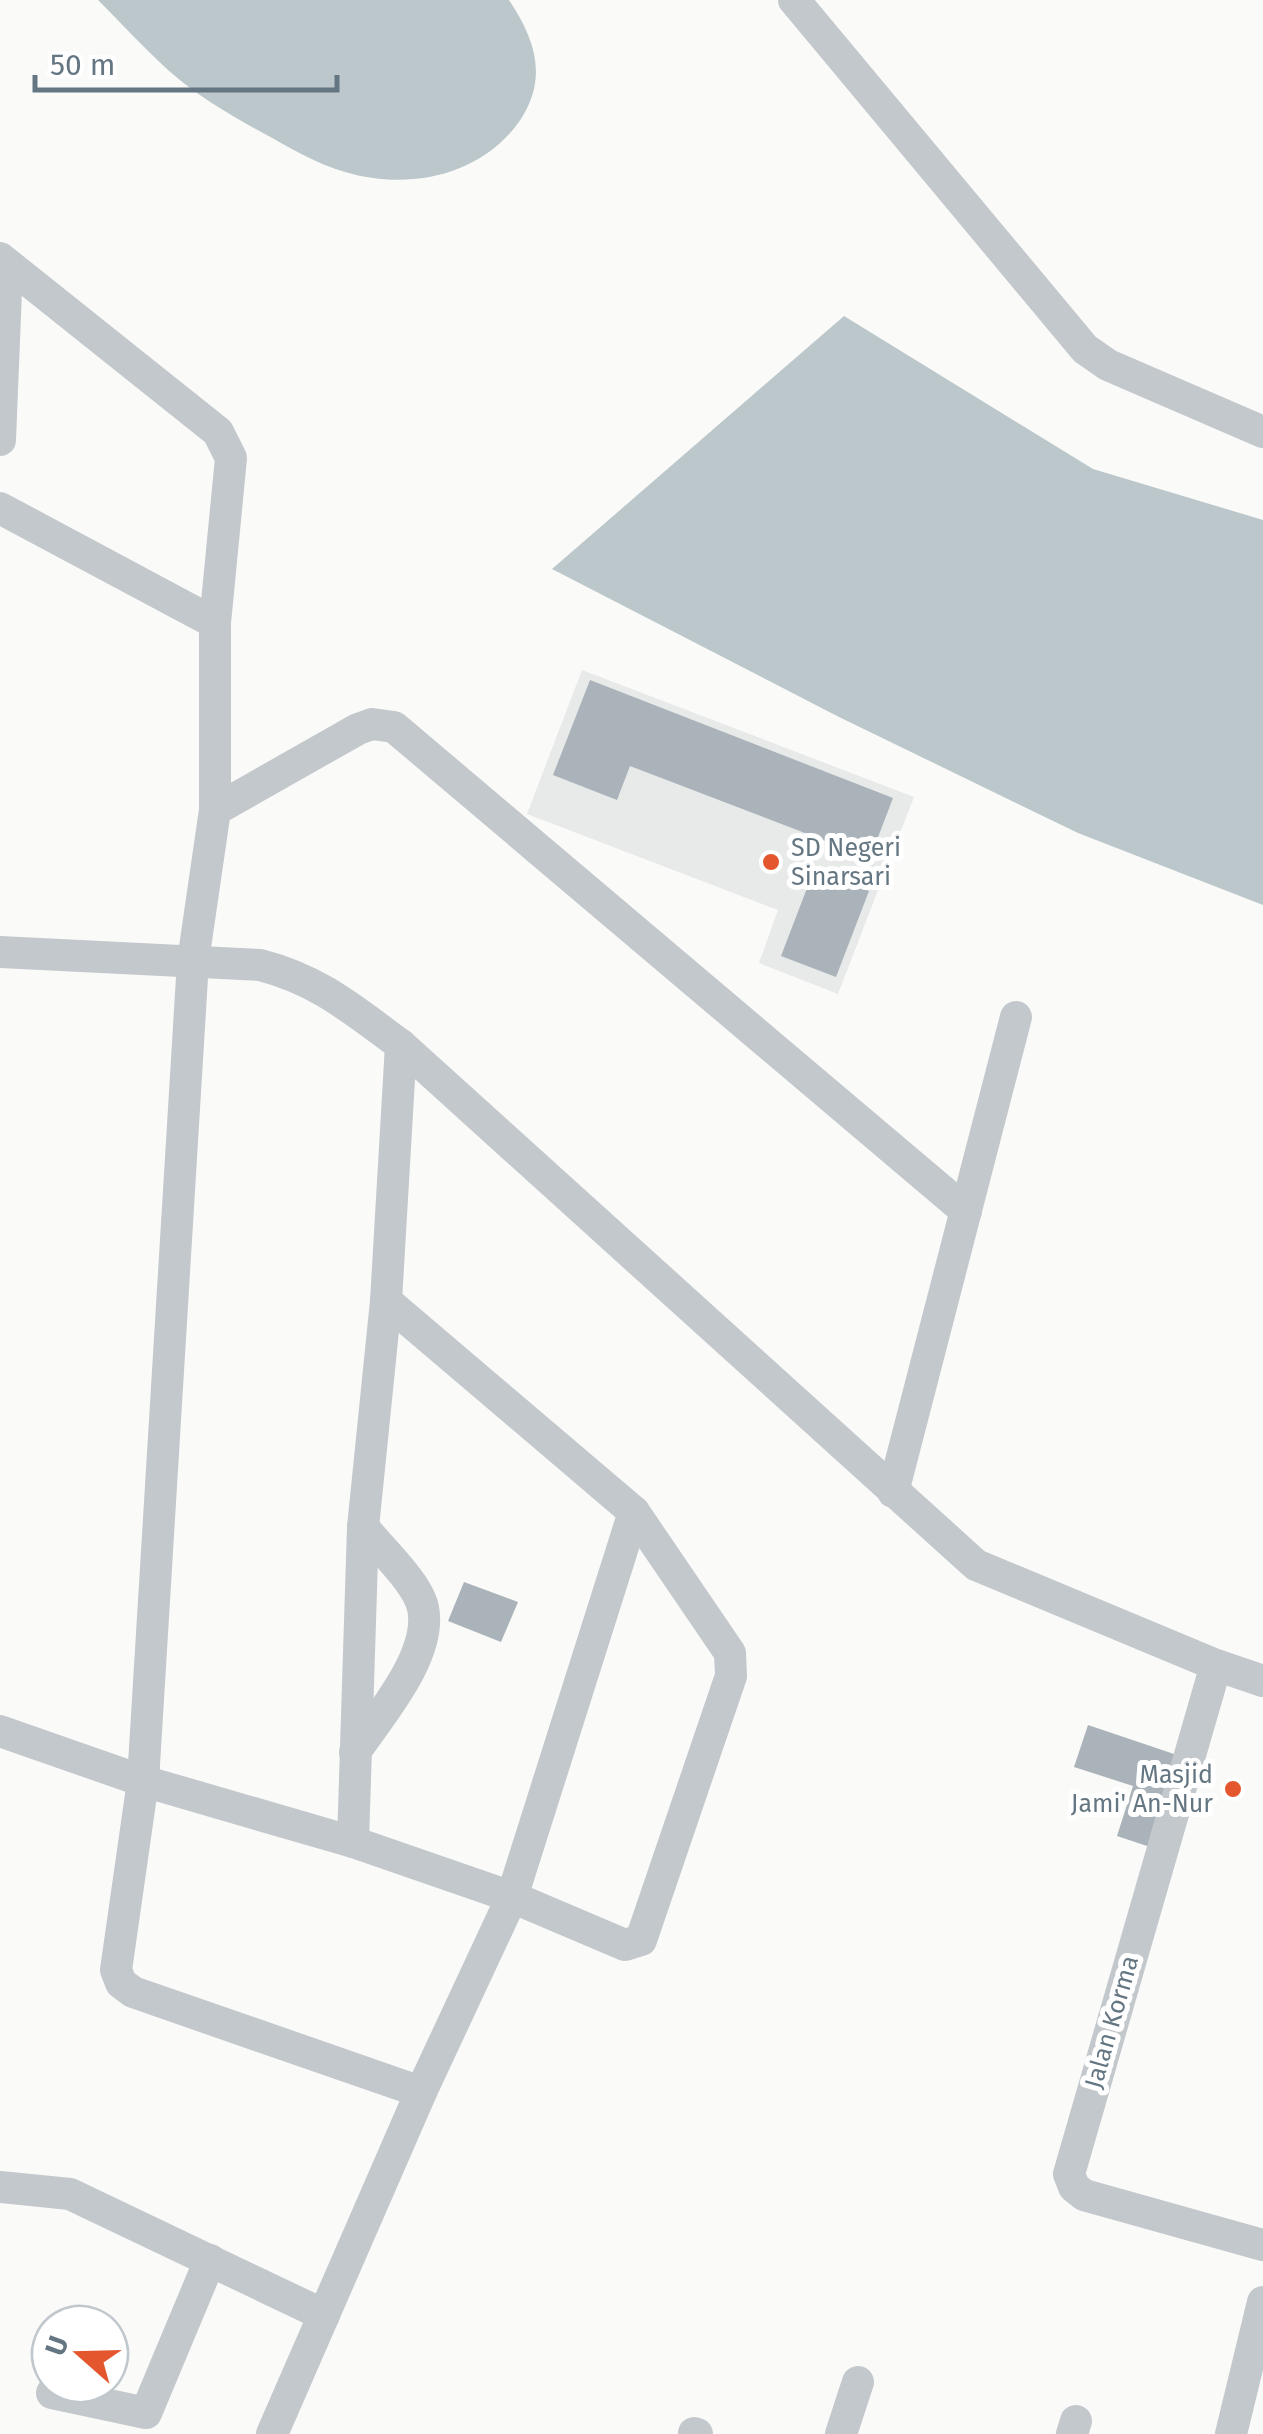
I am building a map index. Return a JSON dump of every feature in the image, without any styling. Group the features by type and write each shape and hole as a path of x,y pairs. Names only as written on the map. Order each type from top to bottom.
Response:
{"street":[{"path":"794,0 1085,349 1108,365 1263,432"},
{"path":"0,440 3,262"},
{"path":"3,262 218,432 231,458 215,623 214,810 194,962 143,1781 116,1970 122,1983 133,1992 421,2092"},
{"path":"0,508 215,623"},
{"path":"214,810 346,734 372,724 394,728 966,1211"},
{"path":"0,952 260,965 288,972 322,988 401,1046 976,1564 1263,1682"},
{"path":"892,1492 1016,1017"},
{"path":"353,1842 362,1527 386,1301 401,1046"},
{"path":"0,1731 143,1781 353,1842 512,1897 625,1945 641,1940 731,1676 730,1653 634,1512 386,1301"},
{"path":"272,2434 421,2092 512,1897 634,1512"},
{"path":"354,1752 409,1670 423,1622 418,1597 362,1527"},
{"name":"Jalan Korma","path":"1216,1665 1069,2174 1074,2187 1084,2195 1263,2245"},
{"path":"0,2186 70,2194 324,2315"},
{"path":"104,2404 146,2413 210,2260"},
{"path":"1231,2434 1263,2302"},
{"path":"840,2434 858,2382"}],"shaded area":[{"path":"98,0 509,0 526,29 535,58 534,88 521,119 505,138 465,166 419,179 369,178 313,160 214,104 168,70"},
{"path":"844,316 1093,469 1263,520 1263,905 1078,833 839,717 552,569"},
{"name":"SD Negeri Sinarsari","path":"582,670 914,797 838,994 759,963 778,910 527,814"}],"building":[{"path":"590,680 893,798 870,858 630,766 617,800 553,775"},
{"path":"814,870 869,891 836,977 781,956"},
{"path":"464,1582 518,1602 501,1642 448,1621"},
{"path":"1088,1725 1177,1755 1153,1848 1117,1836 1133,1786 1074,1767"}],"place":[{"name":"SD Negeri Sinarsari","path":"771,862"},
{"name":"Masjid Jami' An-Nur","path":"1233,1789"}]}
